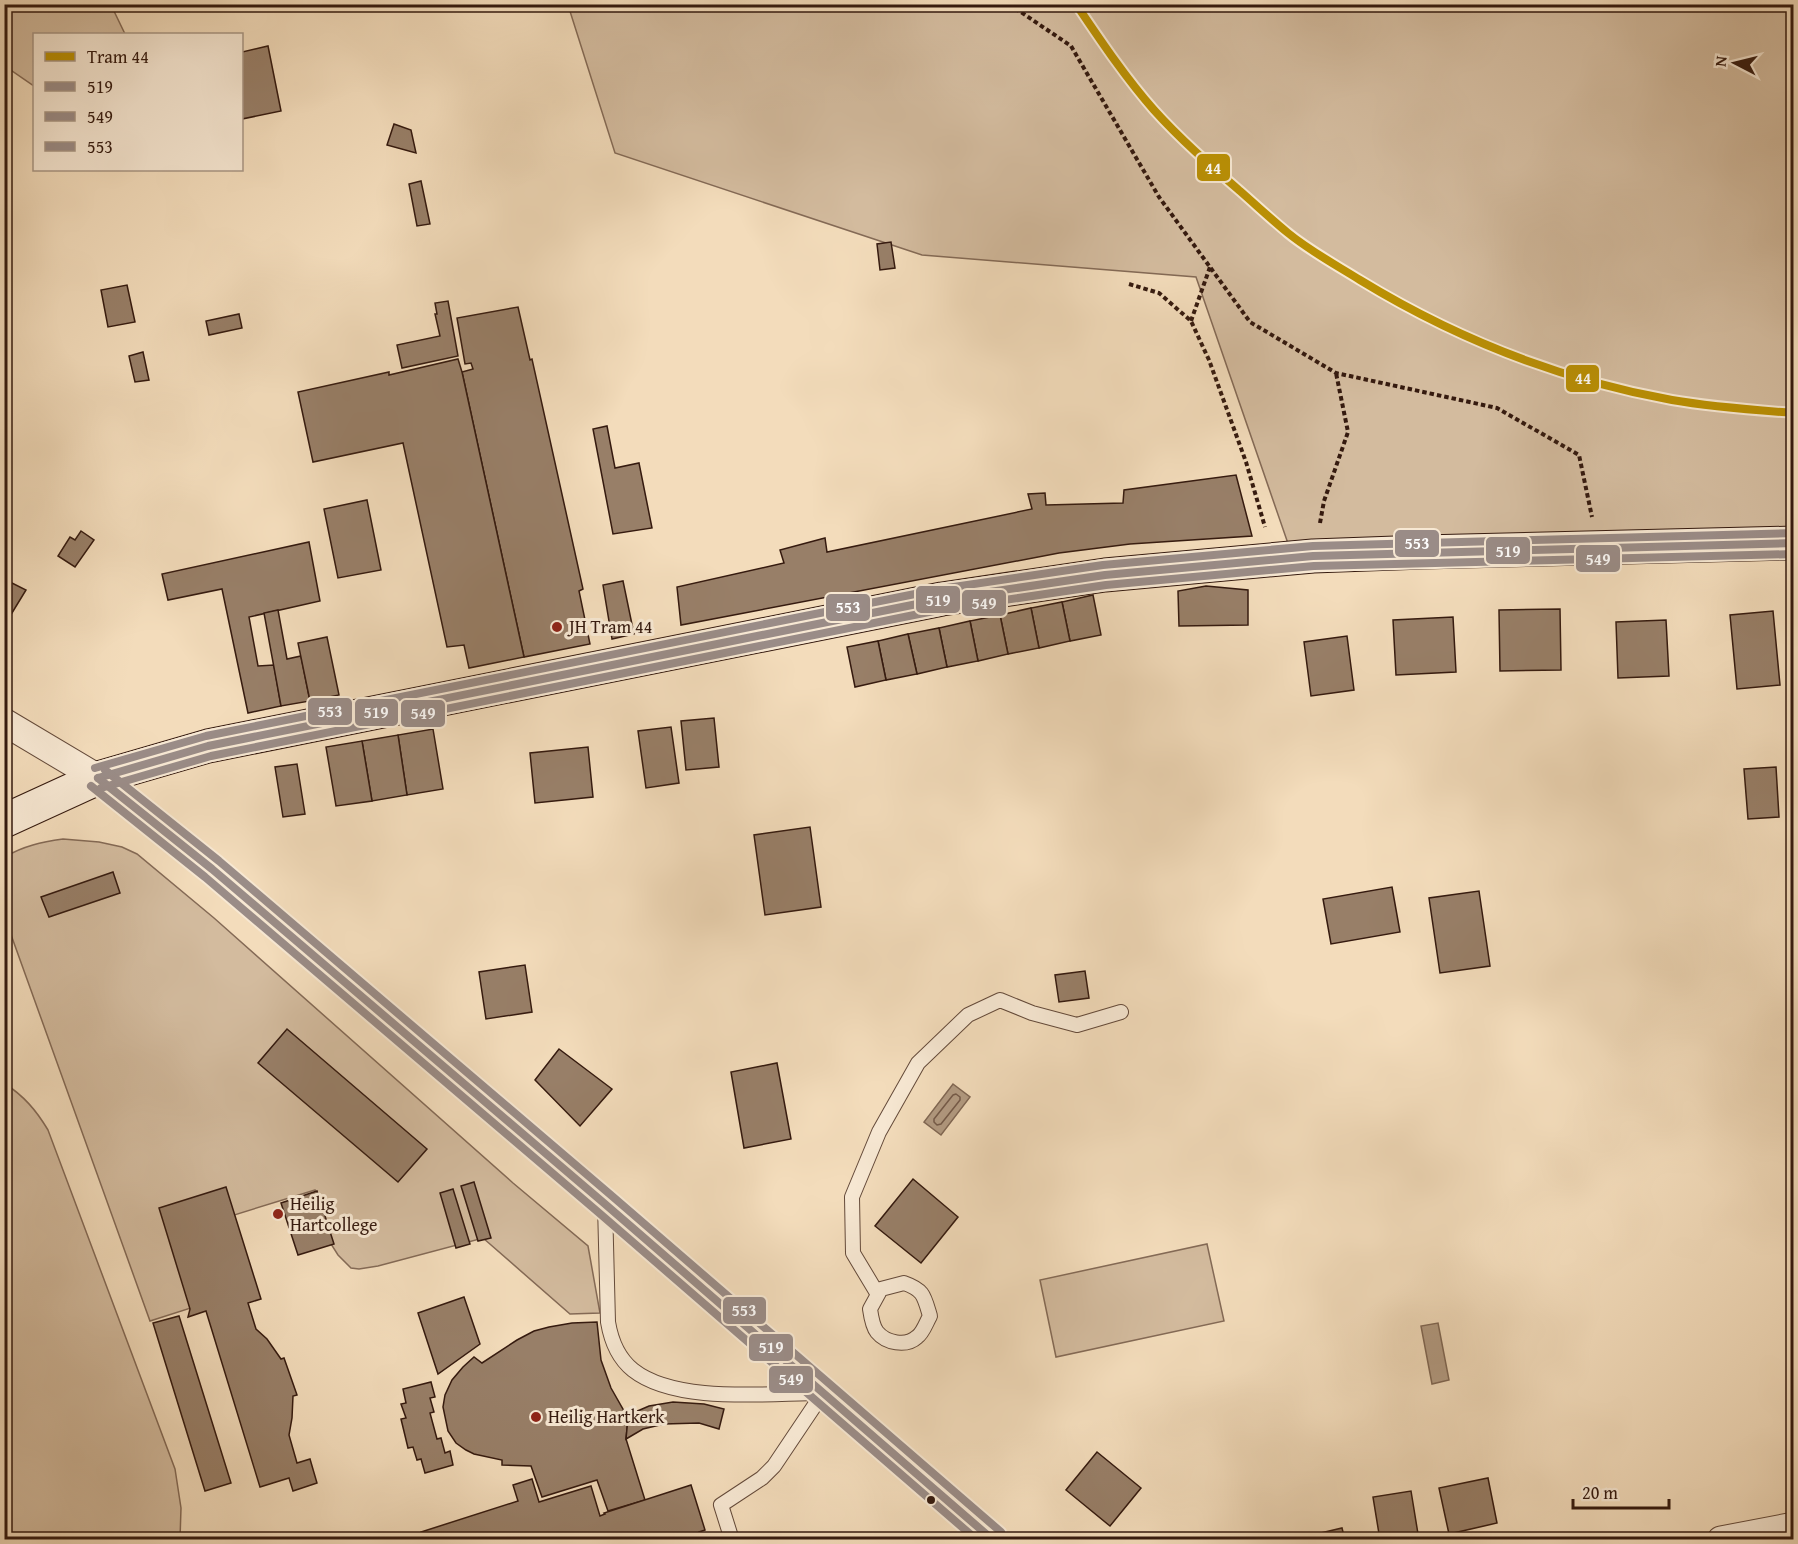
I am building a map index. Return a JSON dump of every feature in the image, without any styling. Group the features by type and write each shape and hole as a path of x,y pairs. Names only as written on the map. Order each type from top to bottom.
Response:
{"street":[{"path":"4,821 98,778 208,746 942,599 1105,575 1313,556 1794,543"},
{"path":"4,722 98,778 212,869 994,1539"},
{"path":"1721,1539 1794,1526"}],"lane":[{"path":"877,1293 853,1253 852,1197 879,1132 918,1063 968,1015 1000,1000 1032,1013 1077,1025 1121,1012"},
{"path":"605,1204 608,1322 611,1338 620,1356 632,1369 669,1387 692,1391 720,1394 823,1393"},
{"path":"904,1283 924,1294 930,1316 919,1337 896,1343 884,1338 876,1331 870,1311 877,1293 881,1289 904,1283"},
{"path":"732,1539 721,1505 762,1478 774,1466 823,1393"}],"path":[{"path":"1009,4 1071,46 1159,197 1250,322 1336,373 1497,408 1579,455 1598,548"},
{"path":"1191,321 1210,267"},
{"path":"1129,284 1159,293 1191,321 1209,360 1246,462 1274,559"},
{"path":"1313,556 1324,501 1348,432 1336,373"}],"shaded area":[{"path":"4,5 111,5 125,33 33,33 33,85 5,66"},
{"path":"568,5 1793,5 1793,537 1293,558 1196,277 922,255 615,153"},
{"path":"63,839 99,842 122,847 137,854 214,918 513,1183 588,1246 600,1313 570,1314 483,1238 378,1266 351,1268 331,1244 315,1190 234,1215 194,1307 150,1321 5,918 5,857 33,845"},
{"path":"4,1083 29,1104 48,1130 175,1469 181,1508 180,1539 5,1539"},
{"path":"1207,1244 1224,1321 1056,1357 1040,1280"}],"water":[{"path":"953,1084 970,1097 941,1135 924,1122"},
{"path":"1438,1323 1449,1380 1432,1384 1421,1326"}],"building":[{"path":"268,46 281,111 243,119 243,52"},
{"path":"394,124 411,130 416,153 387,145"},
{"path":"421,181 430,224 417,226 409,184"},
{"path":"891,242 895,268 880,270 877,244"},
{"path":"127,285 135,322 108,327 101,290"},
{"path":"448,301 458,356 402,368 397,345 440,336 435,303"},
{"path":"518,307 530,360 532,359 583,589 579,591 590,644 524,657 462,372 473,369 471,363 465,364 457,318"},
{"path":"239,314 242,328 209,335 206,321"},
{"path":"143,352 149,380 135,382 129,356"},
{"path":"458,359 524,657 469,668 464,645 447,647 403,443 313,462 298,392"},
{"path":"607,426 615,468 639,463 652,528 613,534 593,429"},
{"path":"1236,475 1252,536 1130,544 1059,553 681,625 677,587 784,563 780,550 825,538 827,552 1032,509 1028,494 1045,493 1046,505 1123,503 1124,490"},
{"path":"367,500 381,570 338,578 324,509"},
{"path":"81,531 94,540 75,567 58,556 70,537 75,540"},
{"path":"309,542 320,601 249,617 258,666 274,665 281,706 248,713 222,589 168,600 162,574"},
{"path":"4,579 26,590 4,626"},
{"path":"623,581 634,634 612,639 603,585"},
{"path":"1206,586 1248,590 1248,625 1179,626 1178,591"},
{"path":"1093,595 1101,635 1070,641 1062,602"},
{"path":"1062,602 1070,641 1039,648 1031,608"},
{"path":"1031,608 1039,648 1008,654 1000,615"},
{"path":"1560,609 1561,670 1500,671 1499,610"},
{"path":"278,610 287,659 301,656 310,701 281,706 264,613"},
{"path":"1773,611 1780,685 1737,689 1730,615"},
{"path":"1000,615 1008,654 978,661 970,621"},
{"path":"1453,617 1456,672 1396,675 1393,620"},
{"path":"1666,620 1669,676 1618,678 1616,622"},
{"path":"970,621 978,661 947,667 939,628"},
{"path":"939,628 947,667 917,674 908,634"},
{"path":"908,634 917,674 886,680 878,641"},
{"path":"1347,636 1354,690 1311,696 1304,642"},
{"path":"327,637 339,695 310,701 298,643"},
{"path":"878,641 886,680 855,687 847,647"},
{"path":"714,718 719,767 686,770 681,721"},
{"path":"671,727 679,783 646,788 638,731"},
{"path":"433,729 443,789 407,795 398,735"},
{"path":"398,735 407,795 372,801 362,741"},
{"path":"362,741 372,801 336,806 326,747"},
{"path":"588,747 593,797 535,803 530,753"},
{"path":"297,764 305,814 283,817 275,767"},
{"path":"1776,767 1779,817 1748,819 1744,769"},
{"path":"810,827 821,907 765,915 754,835"},
{"path":"113,872 120,893 49,917 41,897"},
{"path":"1392,887 1400,932 1331,944 1323,899"},
{"path":"1479,891 1490,966 1440,973 1429,898"},
{"path":"525,965 532,1012 486,1019 479,972"},
{"path":"1085,971 1089,998 1059,1002 1055,975"},
{"path":"1788,1011 1794,1011 1794,1072 1792,1072"},
{"path":"287,1029 427,1149 398,1182 258,1063"},
{"path":"559,1049 612,1089 580,1126 535,1080"},
{"path":"777,1063 791,1139 744,1148 731,1072"},
{"path":"913,1179 958,1217 921,1263 875,1226"},
{"path":"474,1182 491,1238 478,1241 461,1186"},
{"path":"226,1187 261,1299 248,1303 256,1329 267,1339 281,1359 284,1358 297,1395 293,1396 289,1435 297,1463 310,1459 317,1483 293,1491 289,1478 260,1487 206,1311 188,1317 190,1309 159,1208"},
{"path":"453,1189 470,1244 456,1248 440,1193"},
{"path":"317,1191 334,1244 298,1255 281,1203"},
{"path":"464,1297 480,1344 438,1374 418,1313"},
{"path":"179,1316 231,1483 205,1491 153,1323"},
{"name":"Heilig Hartkerk","path":"597,1322 601,1360 611,1388 628,1418 626,1439 645,1500 608,1511 597,1480 542,1497 531,1466 502,1465 502,1460 466,1450 456,1443 448,1431 443,1407 445,1395 452,1380 474,1357 482,1363 534,1331 572,1323"},
{"path":"431,1382 435,1397 430,1398 434,1412 430,1413 437,1439 441,1438 445,1453 450,1451 453,1465 425,1473 421,1459 417,1460 413,1447 408,1448 401,1419 406,1418 401,1404 406,1403 403,1389"},
{"path":"673,1402 704,1404 724,1409 719,1429 699,1423 664,1424 643,1429 626,1439 628,1418 633,1413 649,1406"},
{"path":"1097,1452 1141,1488 1110,1526 1066,1490"},
{"path":"1488,1478 1497,1523 1449,1534 1439,1488"},
{"path":"532,1479 539,1502 591,1486 600,1516 691,1485 705,1530 699,1532 702,1540 423,1540 421,1532 518,1501 513,1485"},
{"path":"1411,1491 1419,1540 1380,1540 1373,1497"},
{"path":"1342,1528 1345,1540 1295,1540 1295,1539"}],"tram line":[{"name":"44","path":"1076,4 1143,97 1196,152 1296,240 1396,301 1471,338 1550,369 1590,381 1672,400 1794,413"}],"transit line":[{"name":"553","path":"95,768 206,736 940,589 1103,565 1313,546 1794,533"},
{"name":"519","path":"98,778 208,746 942,599 1105,575 1313,556 1794,543"},
{"name":"549","path":"101,788 211,756 944,609 1106,585 1314,566 1794,554"},
{"name":"553","path":"105,770 219,861 1001,1532"},
{"name":"519","path":"98,778 212,869 605,1204 993,1540"},
{"name":"549","path":"91,786 205,877 598,1212 977,1540"}],"place":[{"name":"JH Tram 44","path":"557,627"},
{"name":"Heilig Hartcollege","path":"278,1214"},
{"name":"Heilig Hartkerk","path":"536,1417"}]}
